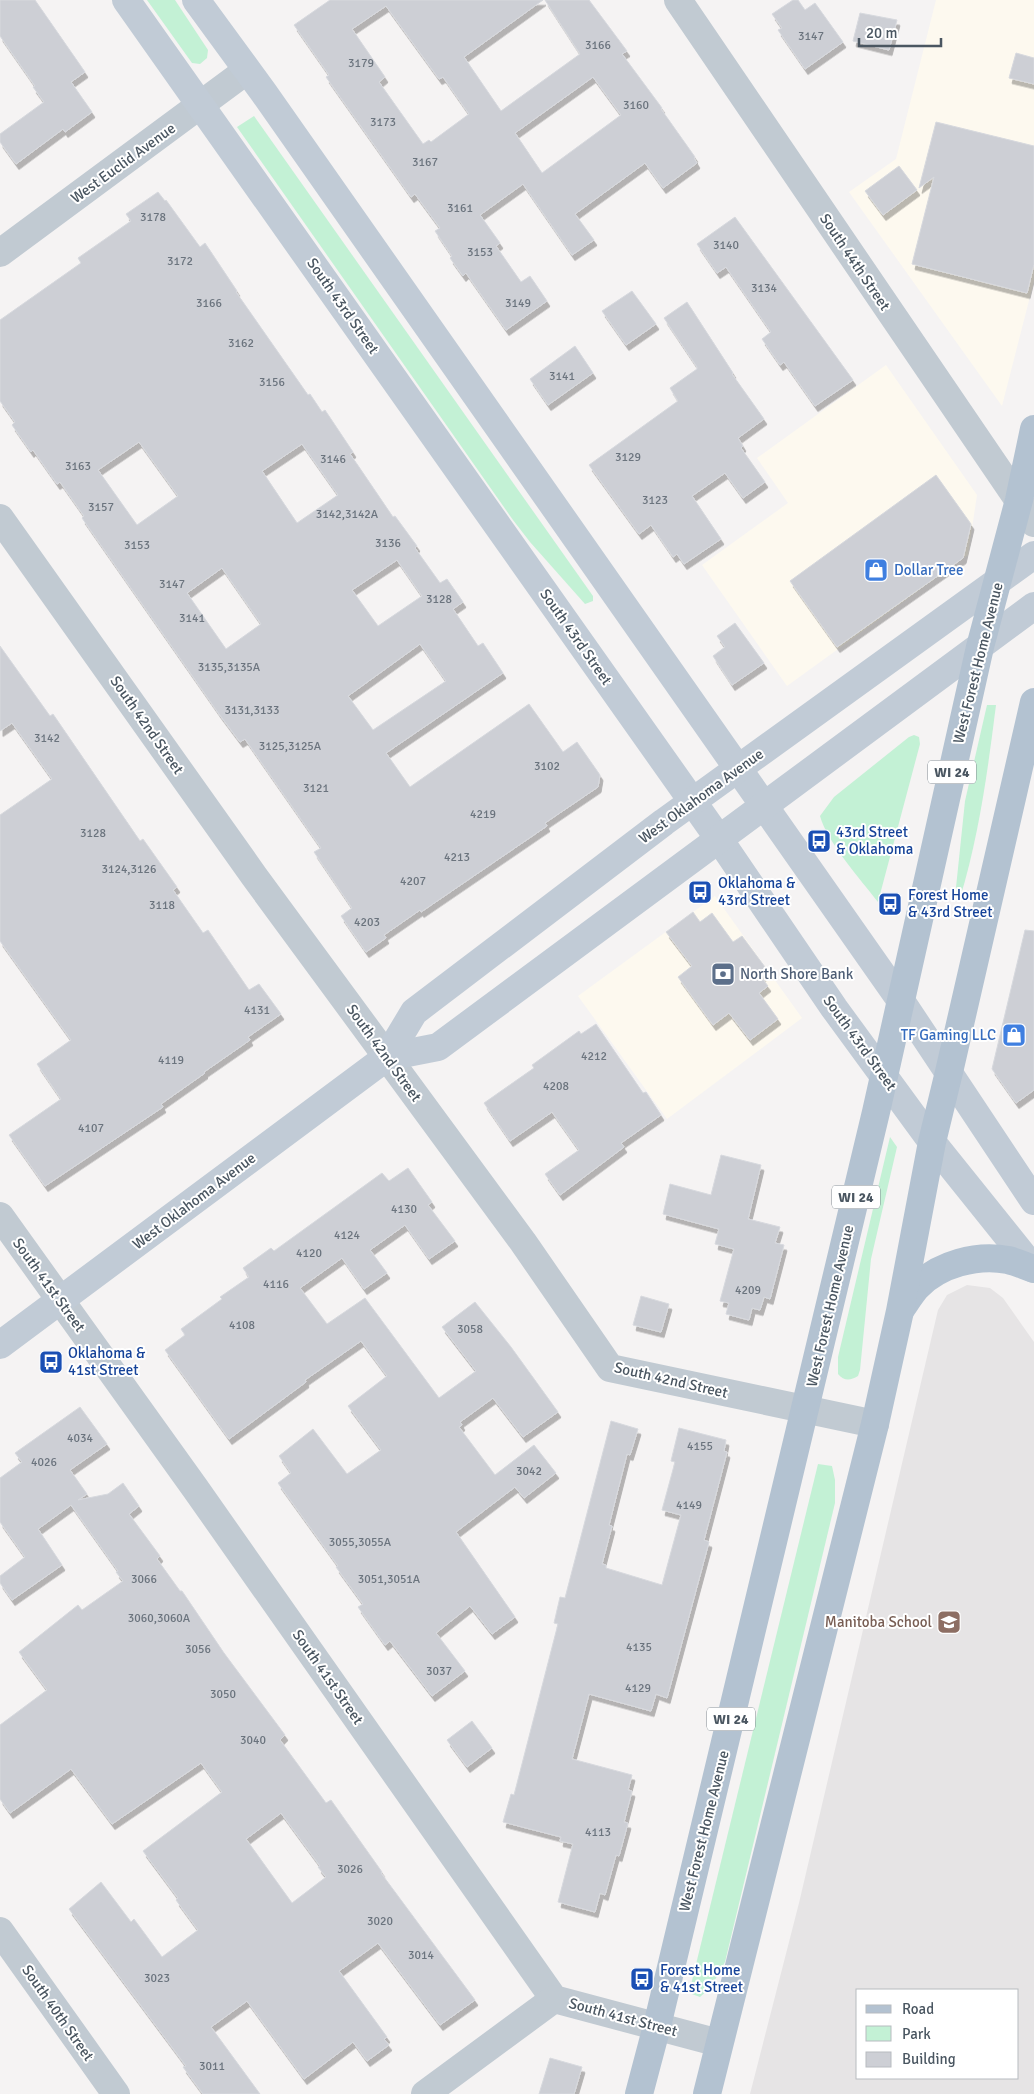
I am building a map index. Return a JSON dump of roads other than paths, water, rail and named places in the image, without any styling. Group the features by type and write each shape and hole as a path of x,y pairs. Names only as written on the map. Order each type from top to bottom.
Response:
{"main road":[{"name":"South 43rd Street","path":"126,0 719,839 834,1008 932,1142 1034,1269"},
{"path":"196,0 246,71 264,93 900,1000 1034,1201"},
{"name":"West Forest Home Avenue","path":"639,2094 806,1411 884,1076 980,647 1019,500 1034,429"},
{"name":"West Oklahoma Avenue","path":"0,1344 387,1057 414,1012 737,769 1034,555"},
{"name":"West Oklahoma Avenue","path":"387,1057 438,1047 1034,606"},
{"path":"707,2094 875,1424 900,1311 932,1142 1034,702"},
{"path":"900,1311 918,1286 939,1271 961,1261 1008,1260 1034,1269"}],"street":[{"name":"South 44th Street","path":"688,7 1034,523"},
{"name":"West Euclid Avenue","path":"0,253 246,71"},
{"name":"South 42nd Street","path":"0,518 254,876 523,1242 610,1368 806,1411 875,1424"},
{"name":"South 41st Street","path":"0,1216 195,1488 554,1999 720,2043"},
{"name":"South 40th Street","path":"0,1931 116,2094"},
{"path":"425,2094 554,1999"}],"place":[{"name":"Dollar Tree","path":"876,570"},
{"name":"43rd Street & Oklahoma","path":"819,841"},
{"name":"Oklahoma & 43rd Street","path":"700,892"},
{"name":"Forest Home & 43rd Street","path":"890,904"},
{"name":"North Shore Bank","path":"723,974"},
{"name":"TF Gaming LLC","path":"1014,1035"},
{"name":"Oklahoma & 41st Street","path":"51,1362"},
{"name":"Manitoba School","path":"949,1622"},
{"name":"Forest Home & 41st Street","path":"642,1979"}]}
